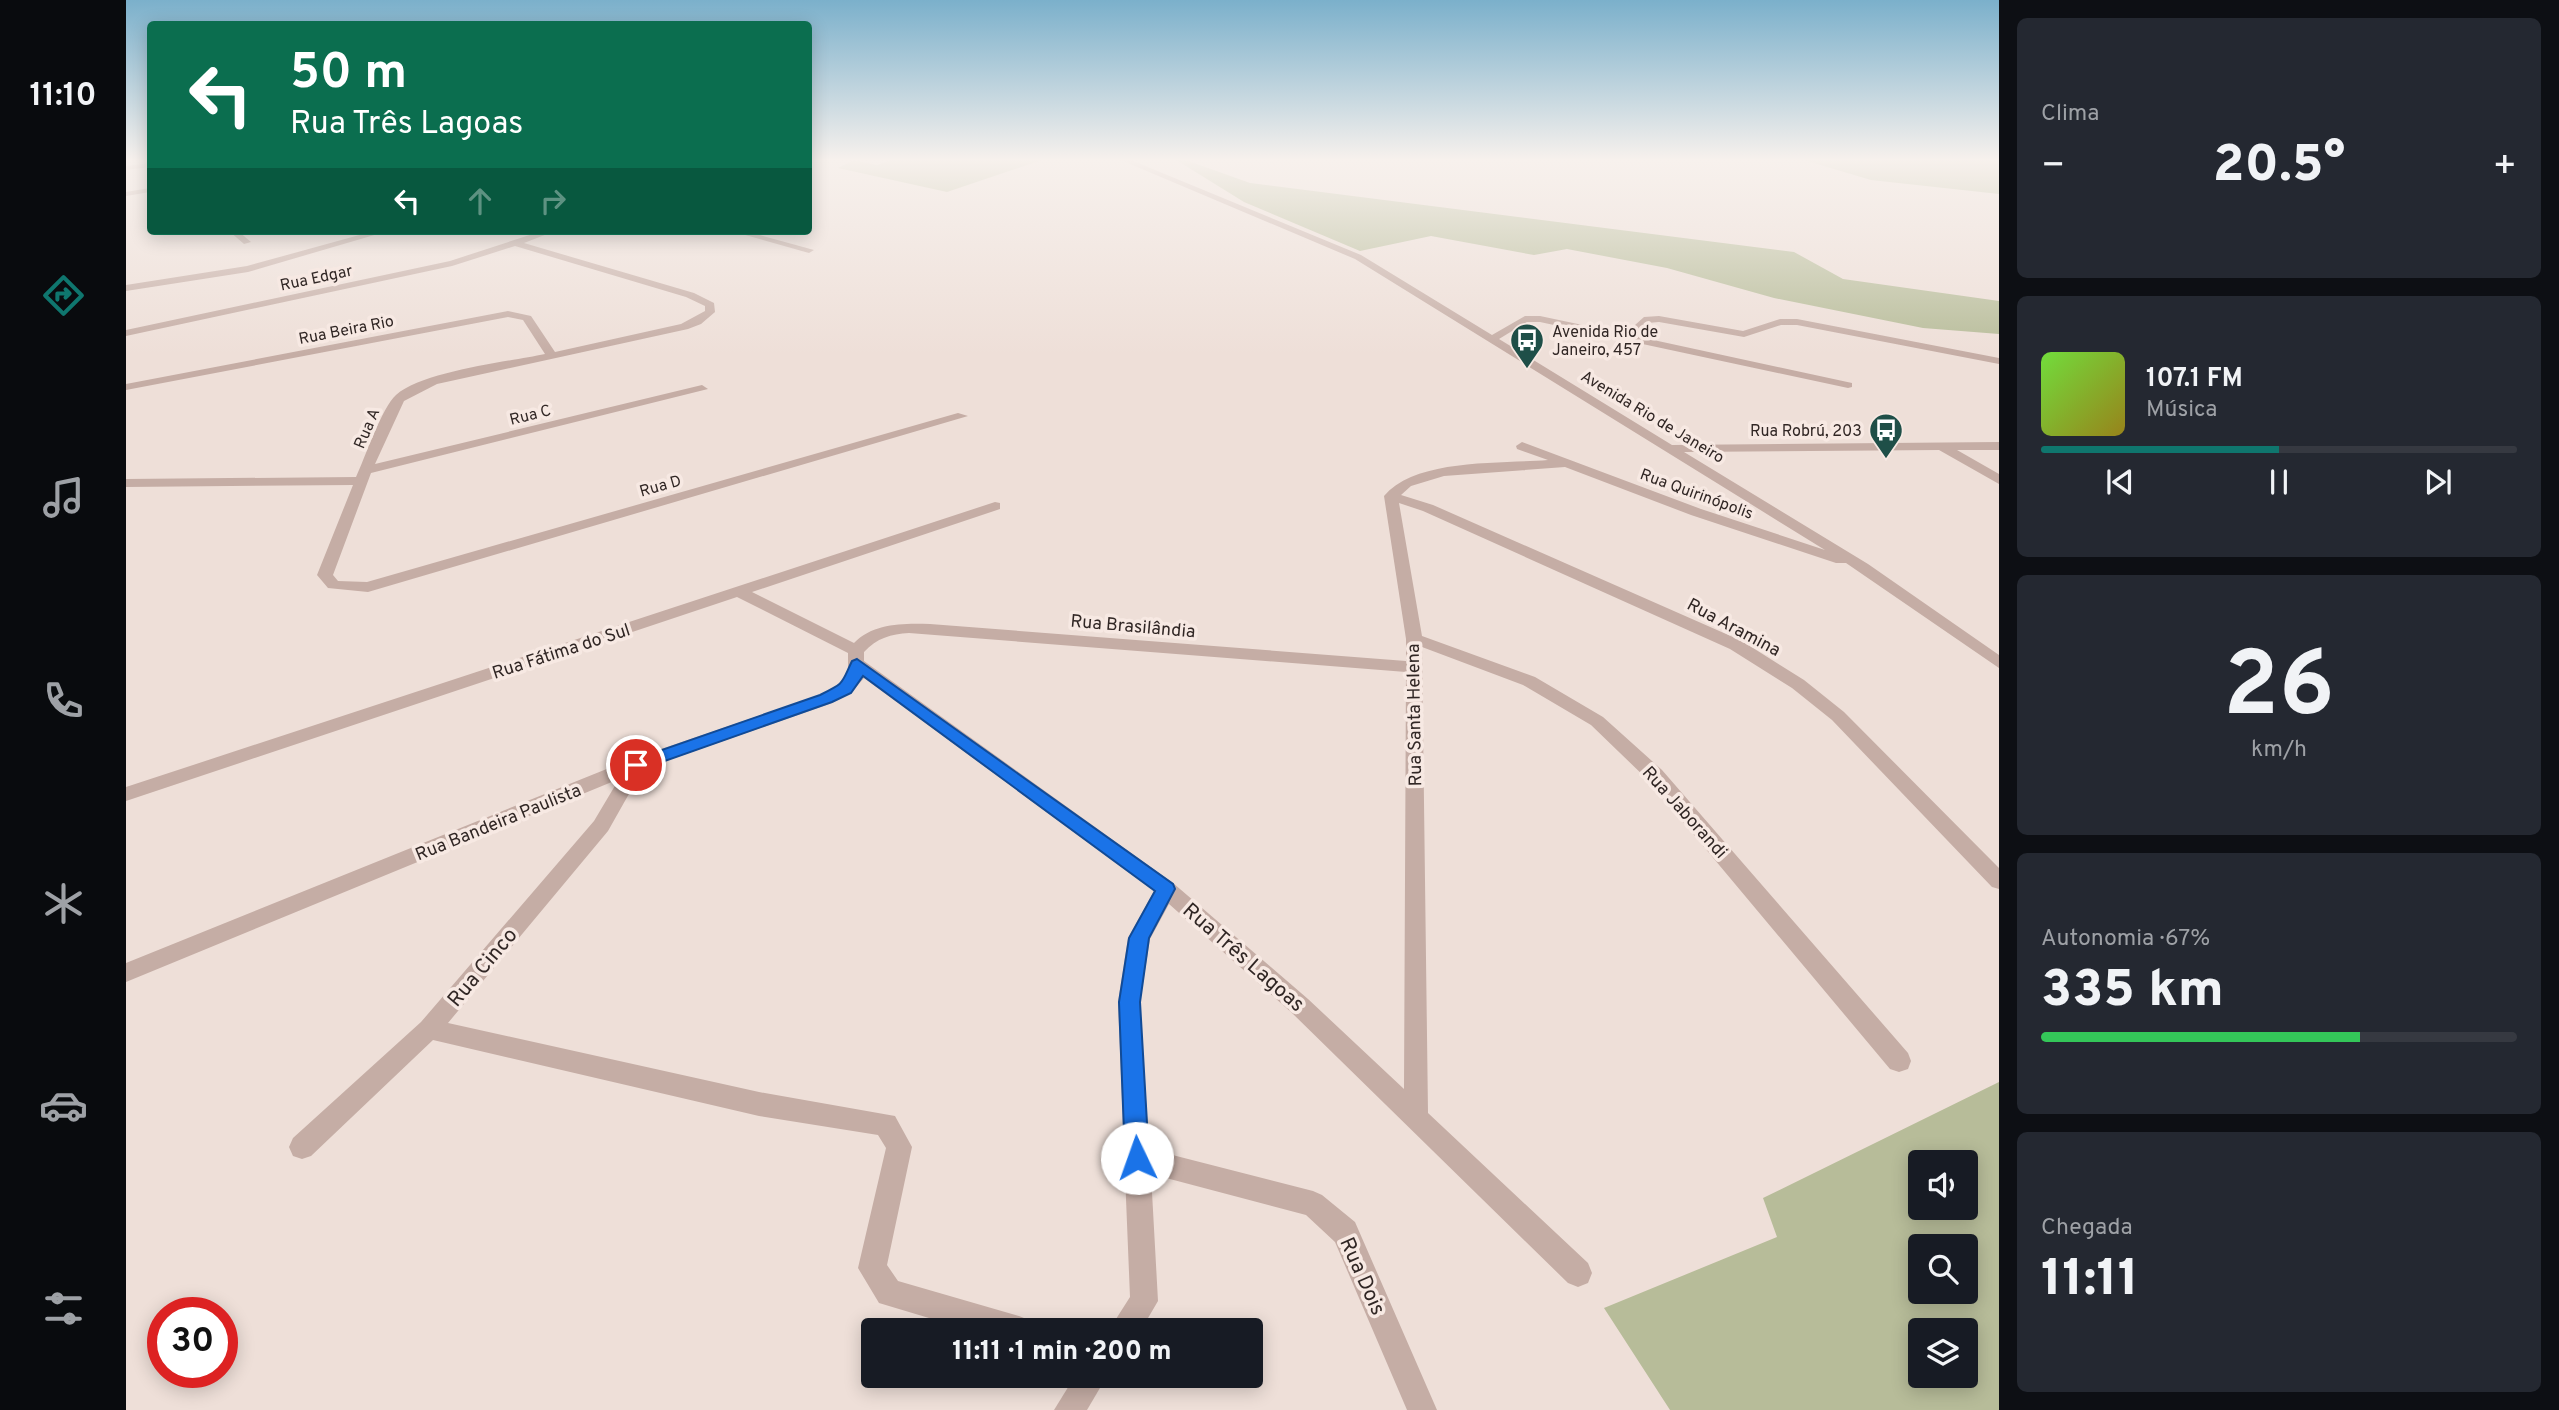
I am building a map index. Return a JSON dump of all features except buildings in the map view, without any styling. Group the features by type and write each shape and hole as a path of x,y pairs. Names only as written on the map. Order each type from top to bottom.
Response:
{"street":[{"name":"Avenida Rio de Janeiro","path":"1278,224 1358,257 1672,448 1863,567 1999,663"},
{"path":"238,235 247,242"},
{"path":"126,288 223,274 369,235"},
{"name":"Rua Edgar","path":"126,333 441,266 539,235"},
{"path":"751,235 809,250"},
{"name":"Rua A","path":"368,587 333,585 325,575 363,476 400,398 433,381 684,327 704,318 710,312 710,305 690,295 515,243"},
{"name":"Rua Beira Rio","path":"126,387 508,314 527,318 552,356"},
{"path":"1492,340 1525,319 1534,318 1848,385"},
{"path":"1627,338 1644,320 1659,319 1744,334 1780,322 1797,322 1999,361"},
{"path":"1637,326 1684,335"},
{"name":"Rua C","path":"128,486 363,476 702,389"},
{"name":"Rua D","path":"368,587 962,416"},
{"name":"Rua Quirinópolis","path":"1522,446 1696,512 1863,567"},
{"path":"1672,448 1999,446"},
{"path":"1943,447 1999,480"},
{"path":"1391,496 1406,483 1444,472 1565,463"},
{"name":"Rua Santa Helena","path":"1391,496 1414,639 1416,1117"},
{"name":"Rua Aramina","path":"1391,496 1428,508 1736,645 1798,684 1838,716 1999,881"},
{"name":"Rua Fátima do Sul","path":"126,794 995,506"},
{"name":"Rua Três Lagoas","path":"740,592 857,658 1166,889 1300,1006 1578,1273"},
{"name":"Rua Brasilândia","path":"857,658 865,639 874,635 918,629 1414,667"},
{"name":"Rua Jaborandi","path":"1414,639 1529,681 1597,721 1655,775 1899,1061"},
{"name":"Rua Bandeira Paulista","path":"126,973 636,765 826,699 845,689 856,678 857,658"},
{"name":"Rua Cinco","path":"302,1147 429,1029 601,825 616,804 636,765"},
{"path":"1132,1318 1144,1301 1129,1002 1139,938 1166,889"},
{"path":"429,1029 760,1104 886,1124 899,1147 872,1268 889,1293 977,1318"},
{"name":"Rua Dois","path":"1137,1158 1313,1204 1345,1232 1422,1410"},
{"path":"1069,1410 1084,1388"}],"green space":[{"path":"1296,224 1572,224 1794,252 1843,279 1999,301 1999,334 1923,328 1774,298 1667,268 1567,249 1534,255 1431,236 1360,251"},
{"path":"1999,1082 1999,1410 1670,1410 1604,1308 1777,1237 1763,1198"}],"place":[{"name":"Avenida Rio de Janeiro, 457","path":"1527,370"},
{"name":"Rua Robrú, 203","path":"1886,460"}],"route":[{"path":"636,765 826,699 845,689 856,678 857,664 1166,889 1139,938 1129,1002 1137,1158"}]}
